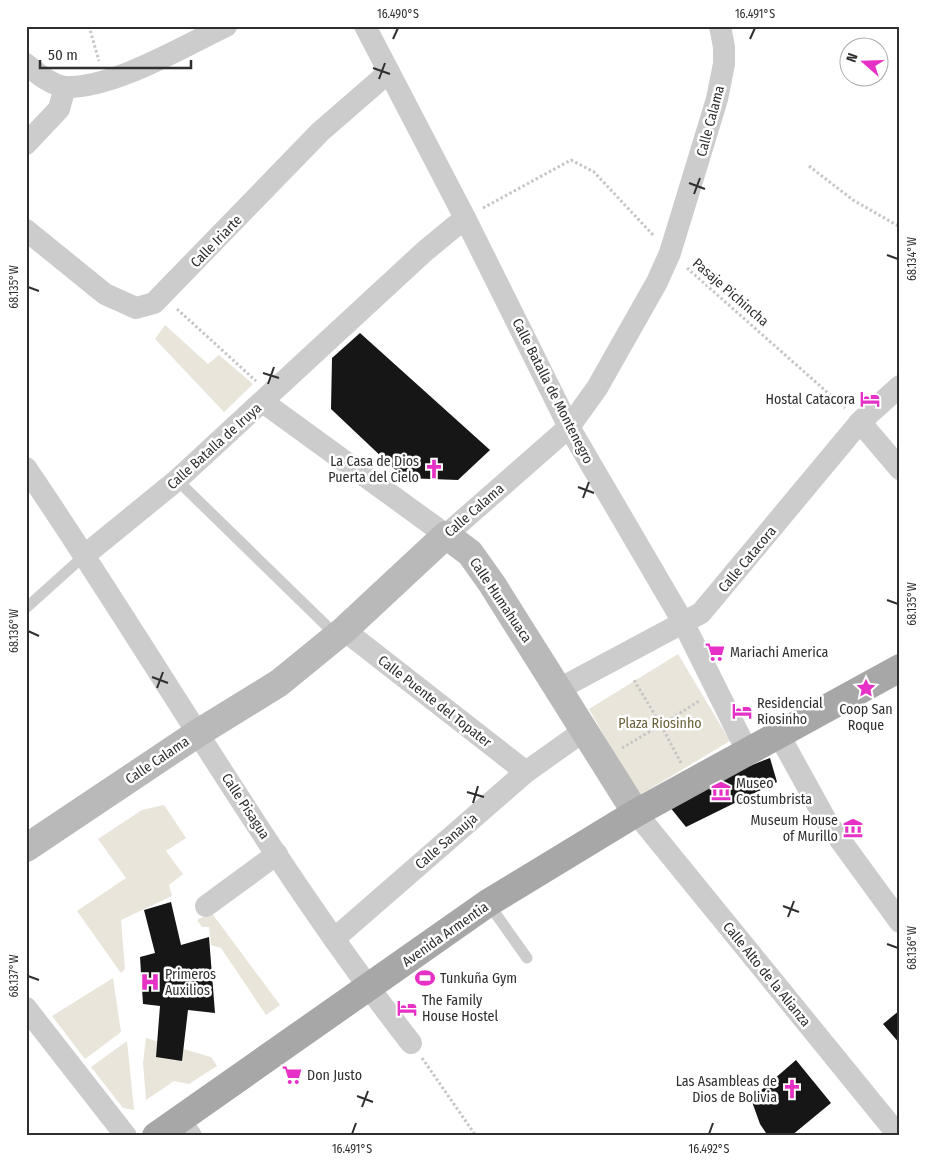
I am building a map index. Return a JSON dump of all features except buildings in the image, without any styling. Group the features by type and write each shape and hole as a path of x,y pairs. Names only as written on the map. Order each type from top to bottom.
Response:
{"main road":[{"name":"Calle Calama","path":"26,848 198,733 279,683 340,633 446,535"},
{"name":"Calle Humahuaca","path":"446,535 470,553 559,689 636,813"},
{"name":"Avenida Armentia","path":"156,1136 185,1128 368,988 488,903 636,813 900,668"}],"street":[{"path":"26,64 40,76 65,87 105,81 226,26"},
{"name":"Calle Batalla de Montenegro","path":"365,26 465,218 569,427 683,622 747,751"},
{"name":"Calle Calama","path":"446,535 569,427 597,388 657,282 670,253 717,99 724,64 724,47 720,26"},
{"name":"Calle Iriarte","path":"26,230 105,294 136,308 154,303 178,281 320,132 389,72"},
{"path":"26,144 59,109 65,87"},
{"name":"Calle Batalla de Iruya","path":"85,555 177,480 425,251 465,218"},
{"name":"Calle Catacora","path":"559,689 701,613 860,422 900,386"},
{"name":"Calle Humahuaca","path":"267,398 446,535"},
{"path":"860,422 900,470"},
{"name":"Calle Pisagua","path":"26,468 85,555 277,854 368,988 411,1043"},
{"name":"Calle Puente del Topater","path":"340,633 526,772"},
{"name":"Calle Sanauja","path":"334,939 526,772 585,730"},
{"path":"779,735 827,822 900,922"},
{"name":"Calle Alto de la Alianza","path":"636,813 899,1136"},
{"path":"206,906 277,854"},
{"path":"26,1008 126,1136"}],"lane":[{"name":"Calle Puente del Topater","path":"177,480 340,633"},
{"name":"Calle Batalla de Iruya","path":"26,608 85,555"},
{"path":"488,903 527,958"}],"path":[{"path":"90,26 105,81"},
{"name":"Pasaje Pichincha","path":"465,218 571,160 594,172 670,253 860,422"},
{"path":"809,166 853,200 900,227"},
{"path":"178,281 190,290 176,308 267,398"},
{"path":"634,680 684,768"},
{"path":"621,749 704,698"},
{"path":"411,1043 476,1136"}],"green space":[{"path":"165,325 208,364 219,355 253,384 224,412 155,339"},
{"name":"Plaza Riosinho","path":"678,654 730,741 638,796 589,709"},
{"path":"164,805 186,838 166,851 183,874 169,885 172,896 121,920 125,969 121,973 77,911 126,878 98,839 142,810"},
{"path":"211,912 280,1005 266,1015 221,948 211,945 209,927 202,927 197,920"},
{"path":"113,978 121,1032 85,1059 52,1016"},
{"path":"146,1038 211,1057 217,1066 189,1084 174,1081 146,1100 143,1063"},
{"path":"127,1041 134,1110 123,1108 91,1067"}],"place":[{"name":"Hostal Catacora","path":"870,399"},
{"name":"La Casa de Dios Puerta del Cielo","path":"434,469"},
{"name":"Mariachi America","path":"715,652"},
{"name":"Coop San Roque","path":"866,688"},
{"name":"Residencial Riosinho","path":"742,711"},
{"name":"Museo Costumbrista","path":"721,791"},
{"name":"Museum House of Murillo","path":"853,828"},
{"name":"Tunkuña Gym","path":"425,978"},
{"name":"Primeros Auxilios","path":"150,982"},
{"name":"The Family House Hostel","path":"407,1008"},
{"name":"Don Justo","path":"292,1075"},
{"name":"Las Asambleas de Dios de Bolivia","path":"792,1089"}]}
